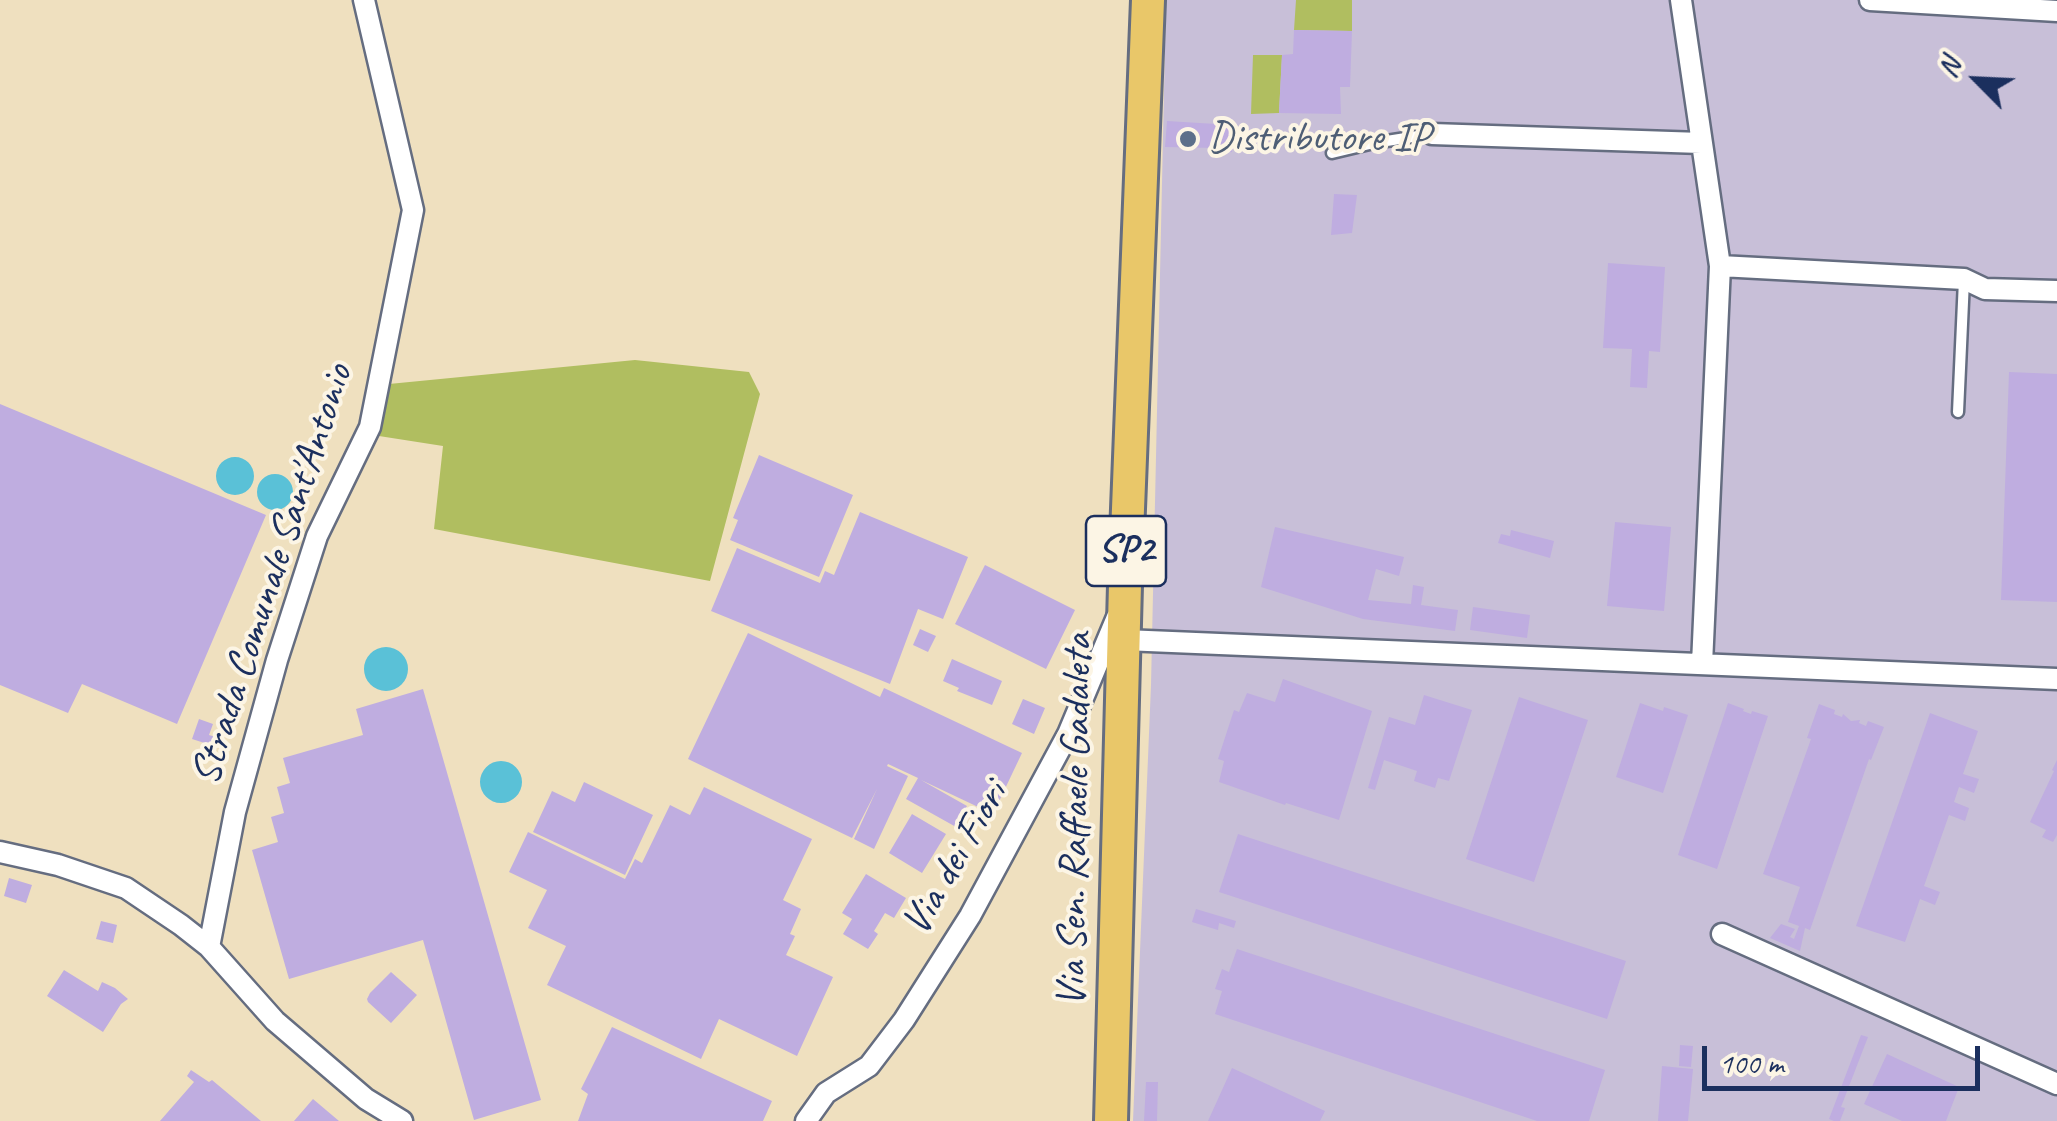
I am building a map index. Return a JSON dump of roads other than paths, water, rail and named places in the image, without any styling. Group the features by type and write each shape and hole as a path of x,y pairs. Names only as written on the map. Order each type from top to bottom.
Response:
{"main road":[{"name":"Via Sen. Raffaele Gadaleta","path":"1114,1115 1124,602 1148,0"}],"street":[{"name":"Strada Comunale Sant'Antonio","path":"209,947 235,812 276,660 318,536 370,427 413,210 364,0"},
{"path":"1681,0 1720,266 1702,664"},
{"path":"1870,0 1995,4 2057,12"},
{"path":"1432,134 1702,143"},
{"path":"1720,266 1964,279 1985,289 2057,292"},
{"name":"Via dei Fiori","path":"806,1121 826,1093 870,1066 970,916 1068,734 1124,602"},
{"path":"1124,640 2057,678"},
{"path":"0,852 58,865 126,888 209,947 275,1021 366,1099 402,1121"},
{"path":"1722,934 2057,1084"}],"lane":[{"path":"1332,153 1432,134"},
{"path":"1958,412 1964,279"}],"water":[{"path":"235,457 248,463 254,476 248,489 235,495 222,489 216,476 222,463"},
{"path":"275,474 288,479 293,492 288,505 275,510 262,505 257,492 262,479"},
{"path":"386,647 401,654 408,669 401,684 386,691 371,684 364,669 371,654"},
{"path":"501,761 516,767 522,782 516,797 501,803 486,797 480,782 486,767"}],"place":[{"name":"Distributore IP","path":"1188,139"}]}
